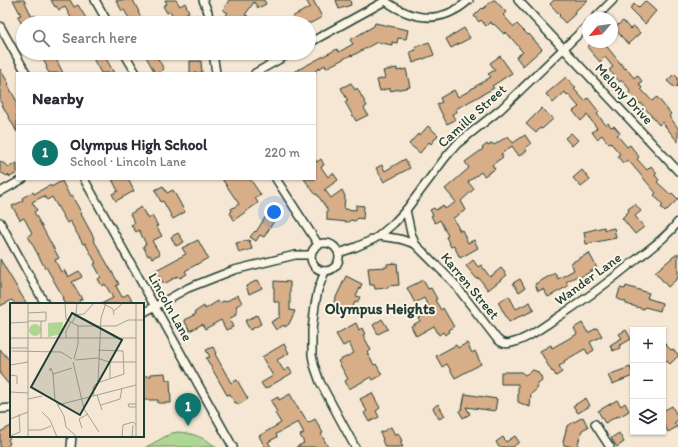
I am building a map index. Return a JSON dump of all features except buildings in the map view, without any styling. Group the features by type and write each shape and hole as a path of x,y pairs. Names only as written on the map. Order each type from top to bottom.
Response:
{"street":[{"path":"95,0 104,16"},
{"path":"203,0 208,16"},
{"path":"316,39 384,0 409,14 422,18 431,18 451,13 469,0"},
{"name":"Melony Drive","path":"518,0 678,171"},
{"path":"601,12 614,0"},
{"path":"0,26 16,55"},
{"name":"Camille Street","path":"339,253 368,242 379,236 394,223 406,210 457,144 501,109 582,31"},
{"path":"19,60 25,72"},
{"path":"128,60 135,72"},
{"path":"214,60 216,72"},
{"path":"257,72 278,60"},
{"path":"0,192 21,180"},
{"name":"Lincoln Lane","path":"85,180 233,447"},
{"path":"277,180 318,244"},
{"name":"Karren Street","path":"406,210 411,234 415,244 453,282 497,340 505,344"},
{"path":"0,222 44,303"},
{"name":"Wander Lane","path":"505,344 522,340 561,316 666,236 678,222"},
{"name":"Karren Street","path":"379,236 400,239 415,244"},
{"path":"326,242 337,249 339,253 336,266 333,269 325,271 316,268 311,260 314,247 318,244 326,242"},
{"path":"144,312 188,288 238,268 295,255 311,255"},
{"path":"325,271 318,290 315,305 312,330 312,356 320,382 355,447"},
{"path":"0,410 10,408"},
{"path":"595,424 610,447"}],"green space":[{"path":"178,432 198,436 216,447 146,447 172,433"}],"place":[{"name":"Olympus High School","path":"188,426"}],"district":[{"name":"Olympus Heights","path":"380,309"}]}
